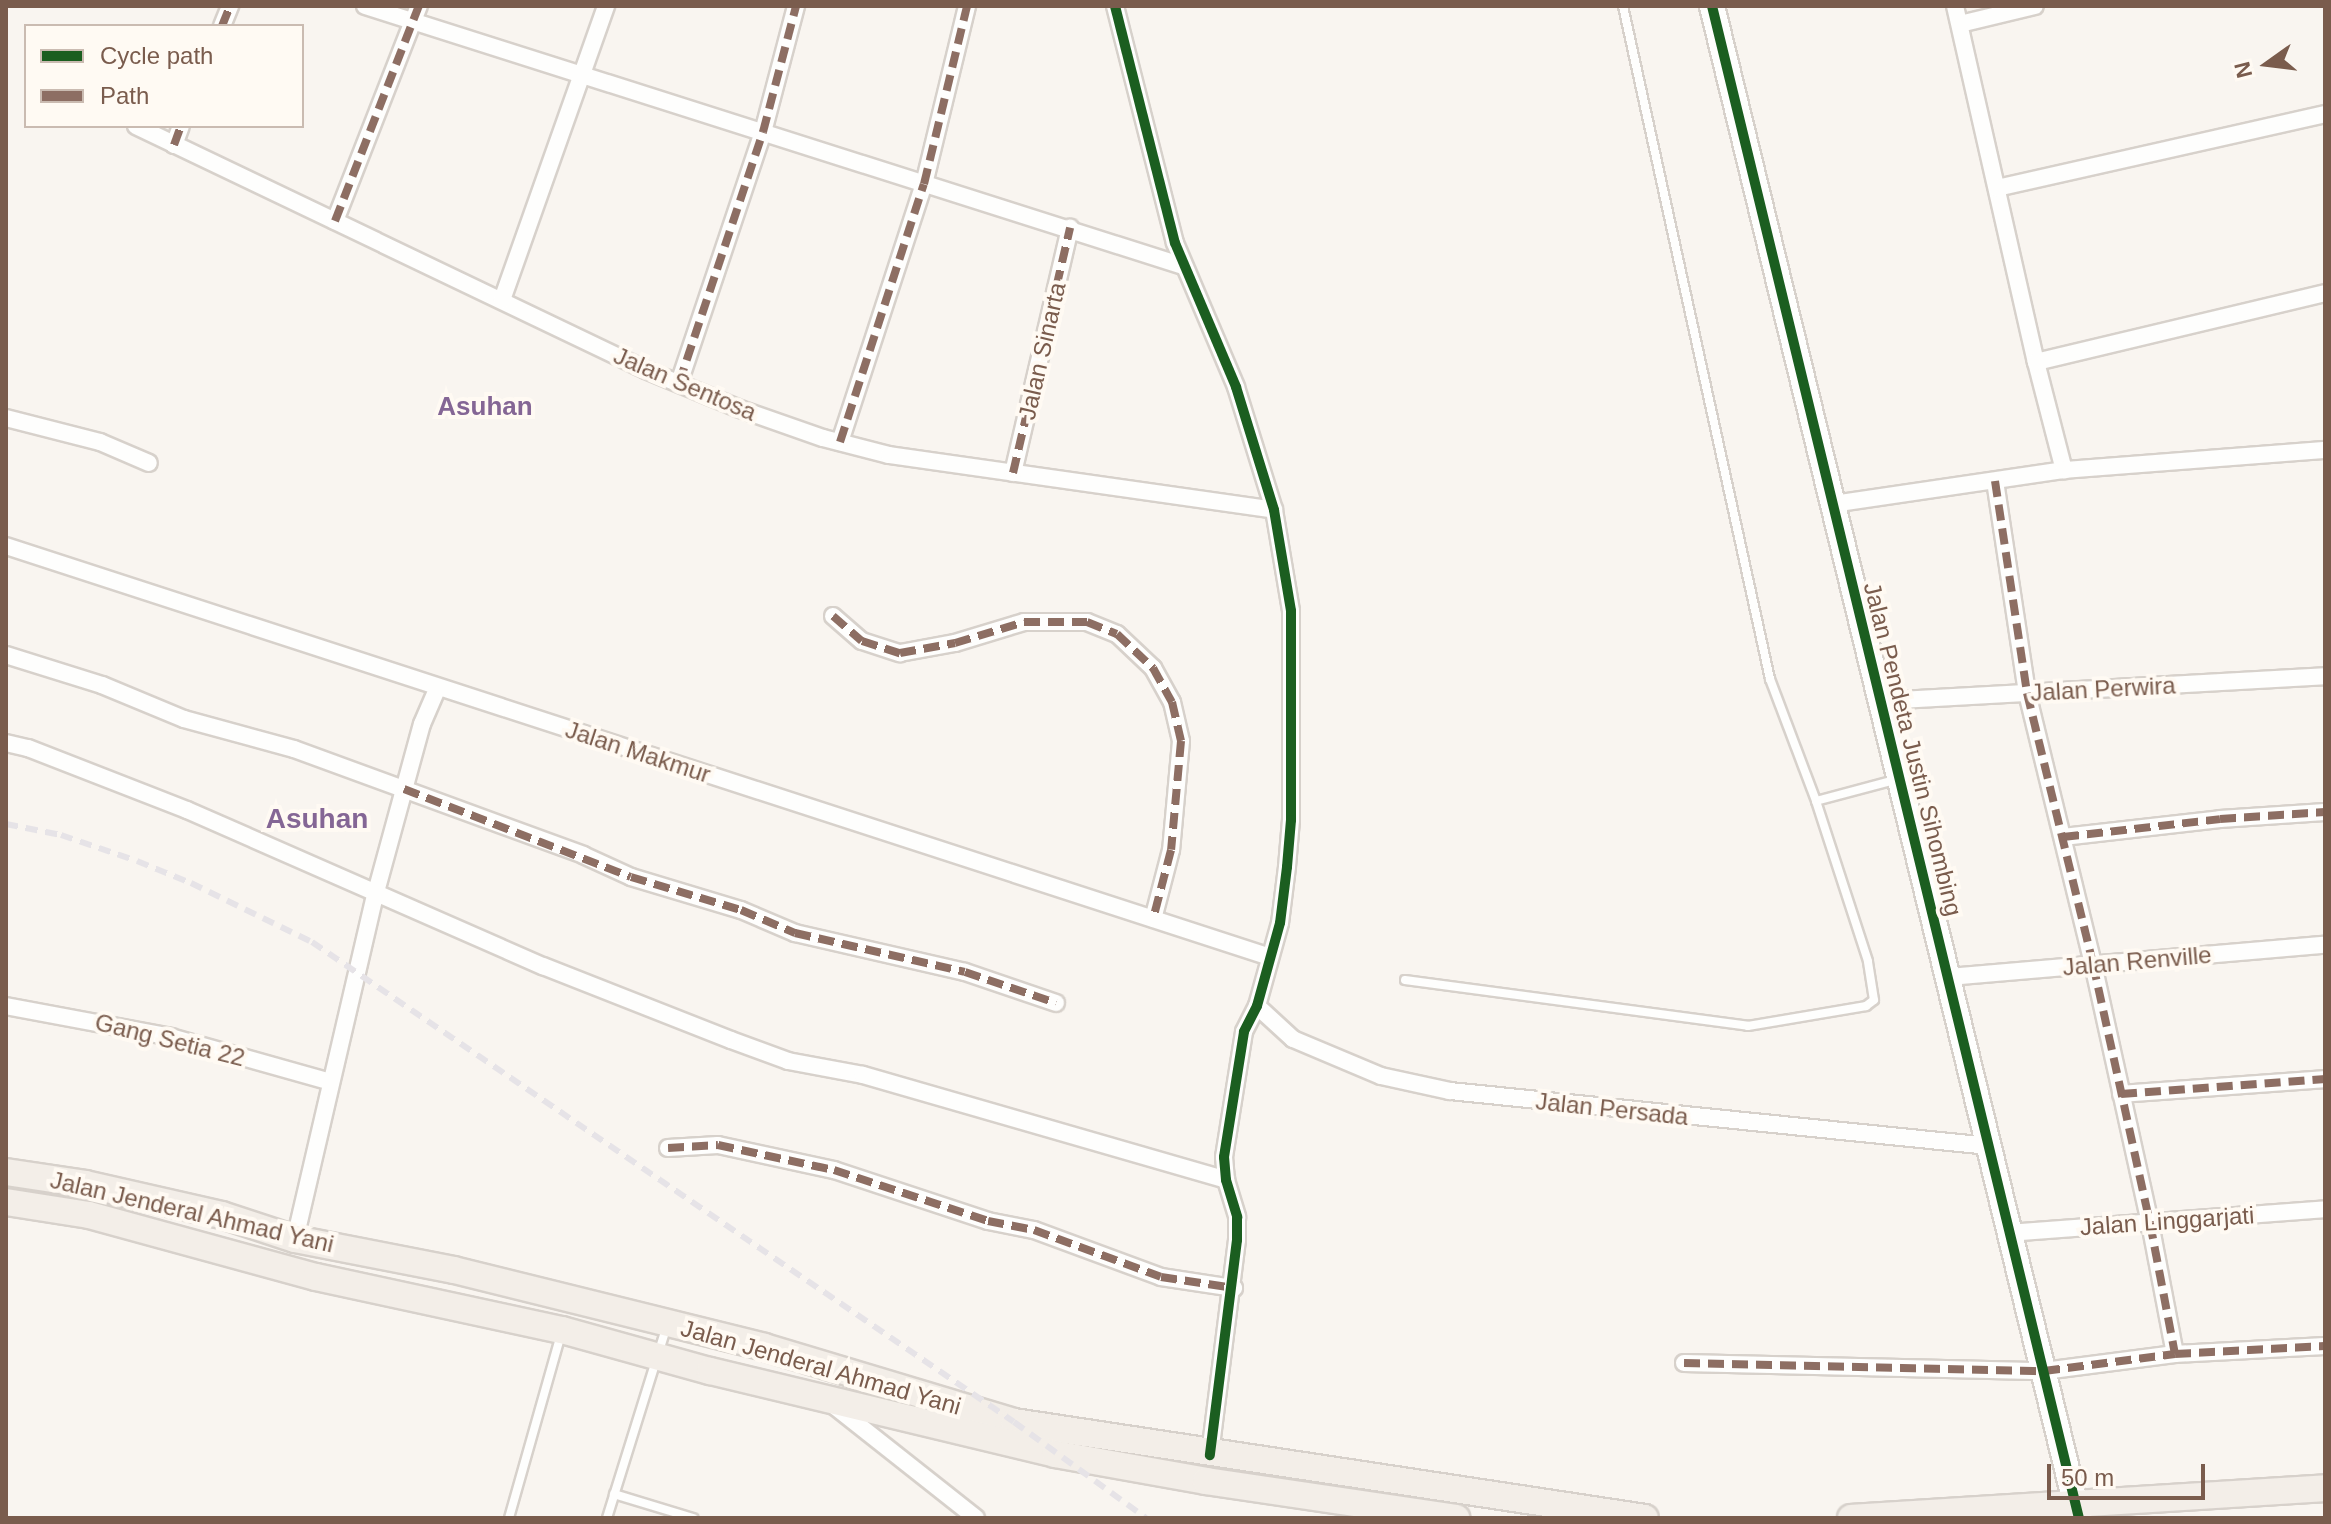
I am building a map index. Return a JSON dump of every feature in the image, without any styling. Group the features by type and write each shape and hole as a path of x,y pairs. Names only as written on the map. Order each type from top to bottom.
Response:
{"main road":[{"name":"Jalan Jenderal Ahmad Yani","path":"6,1172 85,1184 222,1215 295,1239 454,1270 668,1323 764,1347 996,1418 1540,1510 1645,1518"},
{"name":"Jalan Jenderal Ahmad Yani","path":"6,1202 89,1215 316,1277 562,1330 658,1357 1055,1454 1206,1481 1456,1518"},
{"path":"217,1250 222,1215"},
{"path":"1851,1518 2077,1510 2325,1488"}],"street":[{"path":"365,6 417,14 582,76 1183,266"},
{"path":"502,300 606,6"},
{"path":"679,383 763,132 796,6"},
{"path":"840,442 924,184 967,6"},
{"path":"1115,6 1164,205 1183,266 1236,387 1274,510 1291,611 1291,820 1280,923 1257,1006 1244,1032 1224,1157 1226,1180 1237,1217 1234,1288 1210,1455"},
{"name":"Jalan Pendeta Justin Sihombing","path":"1712,6 2077,1510"},
{"path":"1955,6 2036,362 2064,470"},
{"path":"1960,24 2035,6"},
{"path":"335,221 417,14"},
{"path":"1997,188 2325,114"},
{"name":"Jalan Sentosa","path":"140,128 740,409 889,455 1274,510"},
{"path":"174,145 180,128"},
{"name":"Jalan Sinarta","path":"1013,473 1070,228"},
{"path":"2036,362 2325,293"},
{"path":"6,418 100,442 149,463"},
{"path":"1833,504 2064,470 2325,450"},
{"path":"1995,481 2027,693 2093,964 2150,1223 2175,1354"},
{"name":"Jalan Makmur","path":"6,546 1270,957"},
{"path":"833,616 862,641 900,653 955,643 1024,622 1087,622 1117,634 1153,668 1172,702 1181,741 1171,850 1153,919"},
{"path":"6,655 102,685 184,719 294,749 631,877 741,910 795,933 965,972 1056,1003"},
{"name":"Jalan Perwira","path":"1881,701 2325,676"},
{"path":"295,1239 376,892 422,724 438,687"},
{"path":"6,743 28,748 187,810 543,966 788,1061 863,1075 1226,1180"},
{"path":"2063,837 2220,819 2325,812"},
{"name":"Jalan Renville","path":"1948,977 2325,945"},
{"name":"Gang Setia 22","path":"6,1006 171,1037 331,1082"},
{"name":"Jalan Persada","path":"1257,1006 1293,1039 1381,1076 1450,1091 1989,1146"},
{"path":"2121,1094 2325,1079"},
{"path":"668,1148 718,1145 834,1170 988,1221 1034,1230 1161,1277 1234,1288"},
{"name":"Jalan Linggarjati","path":"2009,1233 2325,1209"},
{"path":"1684,1363 2044,1371 2175,1354 2325,1346"},
{"path":"822,1397 976,1518"}],"lane":[{"path":"1405,980 1748,1026 1866,1006 1874,1000 1868,961 1816,801 1770,679 1623,6"},
{"path":"1816,801 1900,779"},
{"path":"607,1518 668,1323"},
{"path":"509,1518 562,1330"},
{"path":"614,1494 693,1518"}],"railway":[{"path":"6,824 61,835 137,861 191,883 312,942 1014,1422 1146,1518"}],"marked path":[{"path":"223,24 230,6"},
{"path":"335,221 419,6"},
{"path":"679,383 763,132 796,6"},
{"path":"840,442 924,184 967,6"},
{"path":"174,145 180,128"},
{"path":"1013,473 1070,228"},
{"path":"1995,481 2027,693 2093,964 2150,1223 2175,1354"},
{"path":"833,616 862,641 900,653 955,643 1024,622 1087,622 1117,634 1153,668 1172,702 1181,741 1171,850 1153,919"},
{"path":"404,789 631,877 741,910 795,933 965,972 1056,1003"},
{"path":"2063,837 2220,819 2325,812"},
{"path":"2121,1094 2325,1079"},
{"path":"668,1148 718,1145 834,1170 988,1221 1034,1230 1161,1277 1234,1288"},
{"path":"1684,1363 2044,1371 2175,1354 2325,1346"}],"cycle path":[{"path":"1115,6 1175,243 1236,387 1274,510 1291,611 1291,820 1287,867 1280,923 1257,1006 1244,1032 1224,1157 1226,1180 1237,1217 1237,1240 1210,1455"},
{"path":"1712,6 2079,1518"}],"district":[{"name":"Asuhan","path":"485,407"},
{"name":"Asuhan","path":"317,819"}]}
